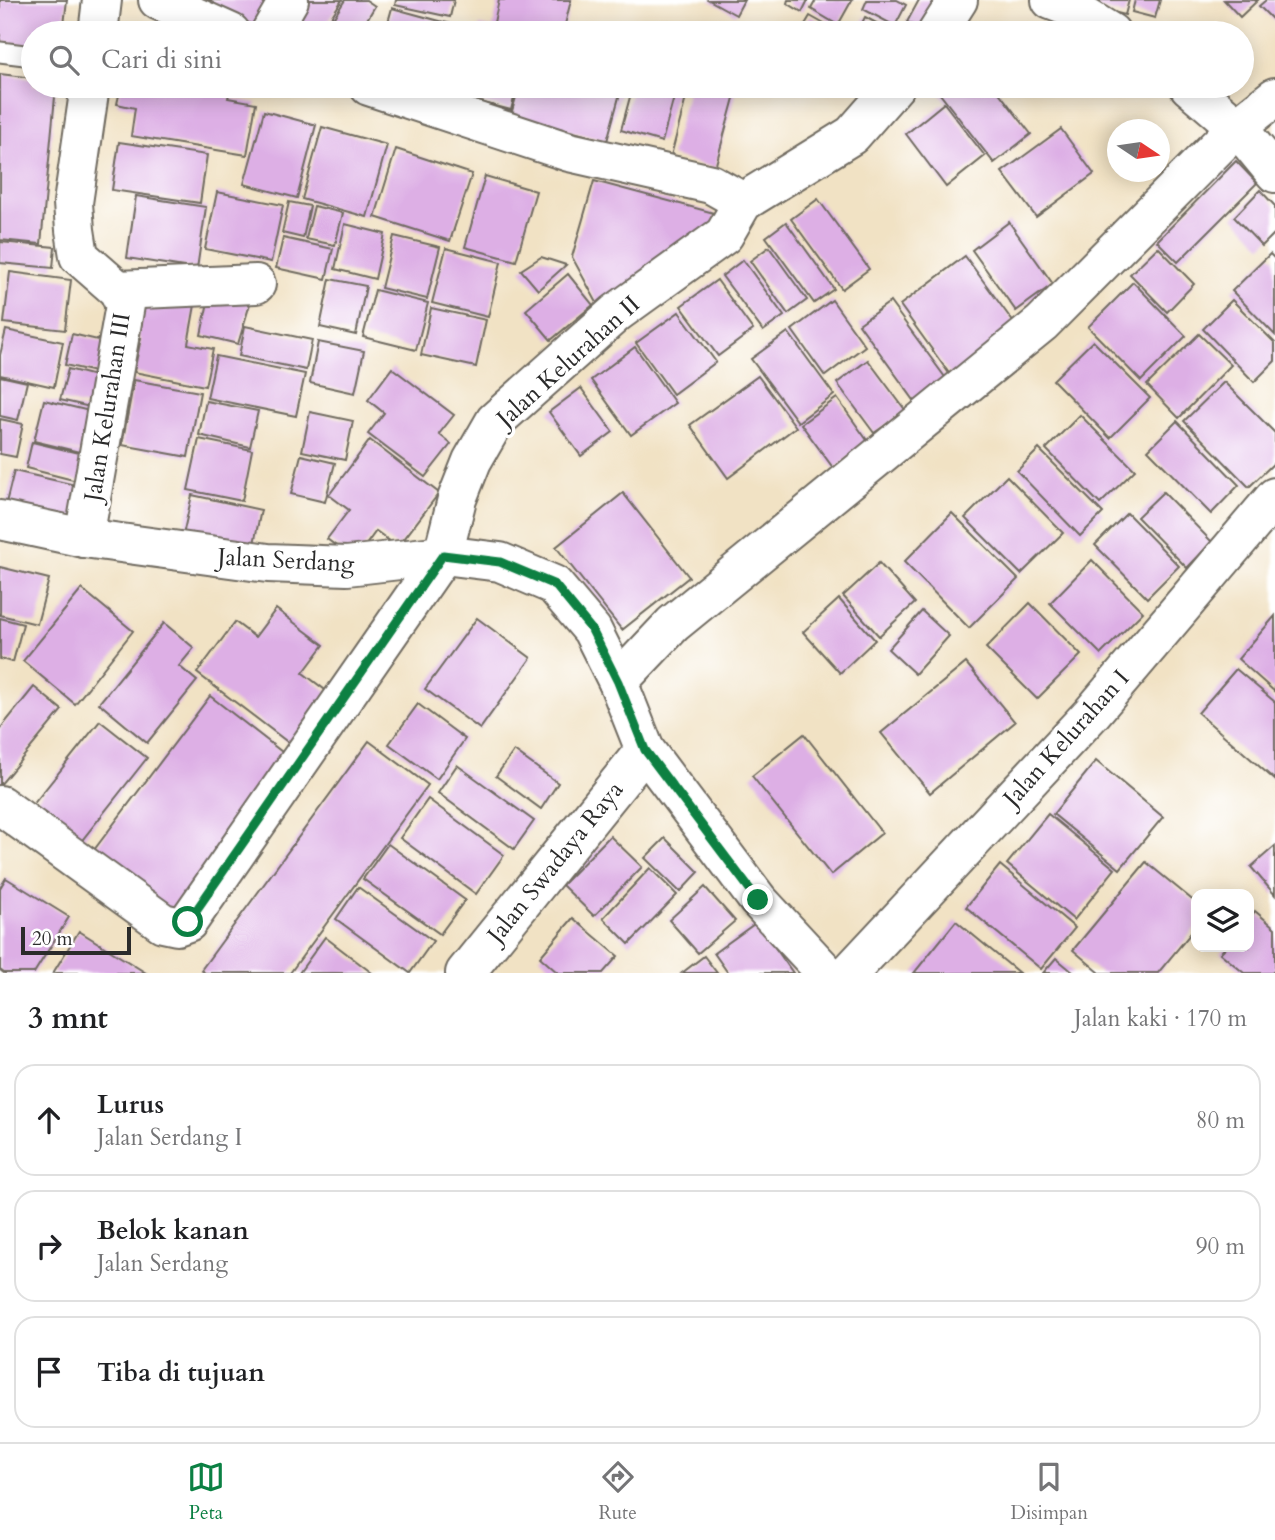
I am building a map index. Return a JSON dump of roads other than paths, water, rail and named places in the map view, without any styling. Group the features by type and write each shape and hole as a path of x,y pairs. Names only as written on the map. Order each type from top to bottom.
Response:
{"street":[{"path":"99,21 102,0"},
{"path":"158,0 204,21"},
{"path":"277,21 289,0"},
{"path":"945,21 958,0"},
{"path":"1064,2 1093,21"},
{"path":"618,682 673,624 1042,323 1237,127 1275,97"},
{"name":"Jalan Kelurahan III","path":"85,538 125,305 118,290 79,256 73,203 88,98"},
{"path":"405,98 569,152 711,184 743,202"},
{"name":"Jalan Kelurahan II","path":"443,555 457,499 472,461 495,421 616,313 724,235 743,202 852,135 884,98"},
{"path":"1203,98 1237,127 1275,173"},
{"path":"118,290 256,284"},
{"name":"Jalan Kelurahan I","path":"849,973 1091,714 1269,515"},
{"name":"Jalan Serdang","path":"0,520 85,538 268,563 347,566 443,555 500,562 555,585 592,630 618,682 645,750 758,900 826,973"},
{"path":"0,805 163,923 177,926 188,922 443,555"},
{"name":"Jalan Swadaya Raya","path":"465,973 645,750"}],"lane":[{"path":"0,52 21,55"}]}
